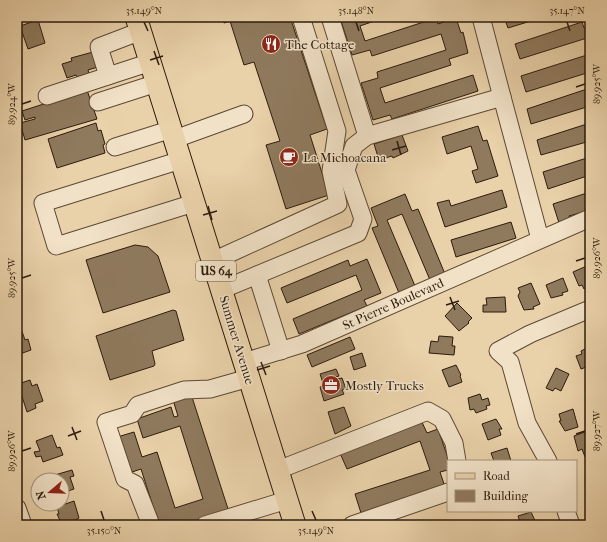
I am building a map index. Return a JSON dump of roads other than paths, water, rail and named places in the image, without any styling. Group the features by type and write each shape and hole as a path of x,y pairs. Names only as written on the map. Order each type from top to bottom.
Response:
{"main road":[{"name":"Summer Avenue","path":"139,24 295,525"}],"street":[{"path":"213,261 338,204 331,171 337,131 301,17"},
{"path":"330,17 367,136"},
{"path":"481,17 540,239"},
{"path":"108,76 100,47 139,24"},
{"path":"47,96 151,62"},
{"path":"98,102 157,83"},
{"path":"222,290 358,233 363,219 346,170 354,146 367,136 502,97"},
{"path":"115,147 173,134 244,114"},
{"path":"181,160 43,203 56,246 194,203"},
{"name":"St Pierre Boulevard","path":"151,525 135,484 125,480 106,422 132,414 138,405 184,390 210,389 281,350 302,344 590,218"},
{"path":"265,272 281,350"},
{"path":"547,460 527,422 510,362 498,351 530,334 590,309"},
{"path":"278,470 428,411 442,419 454,443 457,460"},
{"path":"352,525 447,492"},
{"path":"205,525 287,500"},
{"path":"17,508 23,525"},
{"path":"566,512 571,525"}],"place":[{"name":"The Cottage","path":"271,44"},
{"name":"La Michoacana","path":"289,157"},
{"name":"Mostly Trucks","path":"331,385"}]}
